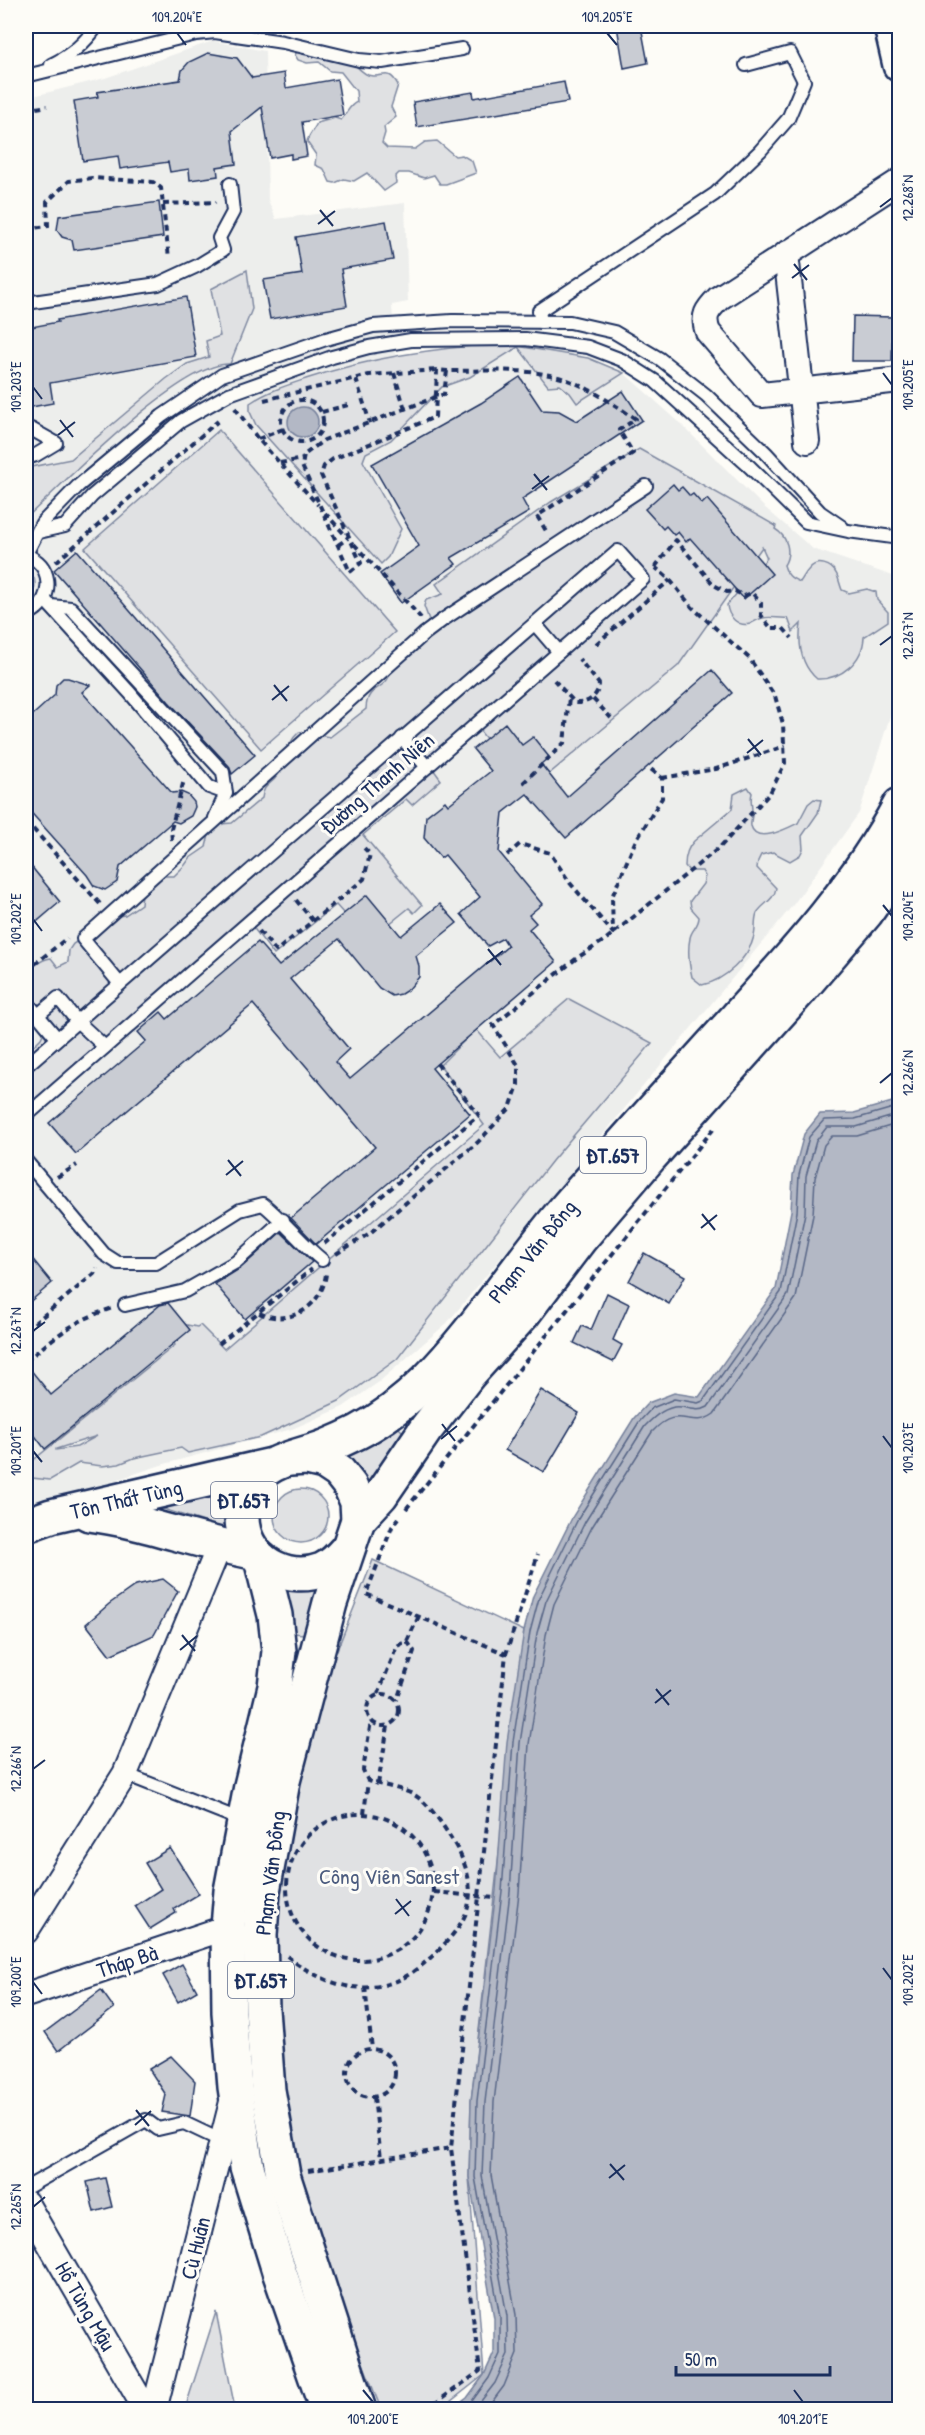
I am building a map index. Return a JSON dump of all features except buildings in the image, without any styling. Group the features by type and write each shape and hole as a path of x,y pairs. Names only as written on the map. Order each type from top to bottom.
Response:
{"main road":[{"path":"891,26 900,65"},
{"name":"Phạm Văn Đồng","path":"327,2409 252,2185 247,2167 235,2087 229,2012 228,1927 231,1891 244,1821 275,1687 279,1652 274,1615 257,1556 244,1534 242,1515 245,1495 256,1478 280,1462 326,1447 360,1431 398,1407 426,1380 564,1210 778,972 828,912 884,835 900,805"},
{"name":"Phạm Văn Đồng","path":"257,1556 274,1568 290,1573 307,1574 337,1561 353,1534 426,1429 468,1375 523,1314 580,1239 650,1157 866,913 900,863"},
{"path":"302,1711 335,1620 367,1545 402,1484 443,1422 523,1314"},
{"name":"Phạm Văn Đồng","path":"280,1462 306,1458 324,1462 339,1472 350,1485 357,1502 353,1534 330,1603 283,1781 268,1858 260,1935 268,2090 284,2175 359,2409"},
{"name":"Tôn Thất Tùng","path":"38,1520 280,1462"},
{"name":"Tôn Thất Tùng","path":"38,1520 87,1514 112,1517 257,1556"}],"street":[{"path":"900,181 719,298 705,313 708,332 762,395 900,380"},
{"path":"786,254 807,441"},
{"path":"26,1931 125,1774 219,1546"},
{"name":"Tháp Bà","path":"26,1995 228,1927"},
{"name":"Cù Huân","path":"154,2409 235,2087"},
{"path":"208,2195 218,2179 228,2173 237,2175 252,2185"},
{"name":"Hồ Tùng Mậu","path":"26,2201 146,2409"}],"lane":[{"path":"28,76 68,57 85,42 97,26"},
{"path":"28,76 196,34 215,32 283,42 358,60 382,62 462,49"},
{"path":"541,322 539,311 715,194 760,152 788,119 804,81 790,53 746,65"},
{"path":"26,303 159,284 197,266 223,250 219,238 233,212 230,184"},
{"path":"452,321 454,340"},
{"path":"226,793 209,787 130,693 48,602 47,575 39,562 26,554 42,524 78,486 162,416 222,375 326,339 373,326 452,321 570,322 614,332 660,359 706,395 766,453 820,512 848,531"},
{"path":"566,343 570,322"},
{"path":"326,339 332,357"},
{"path":"39,532 65,526 92,496 181,421 229,394 332,357 369,347 411,340 525,339 588,347 622,360 655,381 750,467 806,522 848,531 900,538"},
{"path":"26,429 31,429 56,443 26,458"},
{"path":"750,467 766,453"},
{"path":"120,984 83,939 444,619 646,486"},
{"name":"Đường Thanh Niên","path":"26,1066 618,551 643,579 26,1116"},
{"path":"26,614 48,602 71,608 223,772 226,793 213,824"},
{"path":"535,624 559,652"},
{"path":"130,693 141,684"},
{"path":"402,738 427,767"},
{"path":"38,1015 58,998 77,1021 105,1047"},
{"path":"26,1000 57,1038"},
{"path":"26,1161 104,1254 118,1263 156,1263 240,1210 263,1204 283,1220 322,1260"},
{"path":"125,1305 185,1291 236,1262 283,1220"},
{"path":"125,1774 244,1821"},
{"path":"26,2201 146,2120 158,2129 184,2123 222,2141"}],"path":[{"path":"26,110 47,106"},
{"path":"26,229 48,226 47,202 69,181 92,178 153,182 161,188 169,258"},
{"path":"163,204 232,201"},
{"path":"26,236 30,271"},
{"path":"328,518 350,572 361,563 321,475 324,466 333,459 435,417 437,370"},
{"path":"254,402 356,379 437,370 555,376 581,386 636,419 619,430 633,453 537,516 549,535"},
{"path":"422,619 328,518 302,466 303,459 311,448 324,440 444,394 447,371"},
{"path":"394,373 405,409"},
{"path":"356,379 370,423"},
{"path":"229,394 234,407 258,440 322,509"},
{"path":"296,400 312,402 322,412 323,424 318,435 313,439 296,441 283,429 282,414 296,400"},
{"path":"49,568 234,407 244,405"},
{"path":"322,412 348,405"},
{"path":"258,440 283,429"},
{"path":"280,463 303,459"},
{"path":"307,493 312,488"},
{"path":"338,545 350,540"},
{"path":"655,567 676,540 714,585 727,592 735,591 744,596 752,594 761,603 761,615 771,628 783,628 792,638"},
{"path":"412,626 430,613"},
{"path":"554,680 575,703 592,699 599,691 599,684 579,659"},
{"path":"524,783 564,743 569,698"},
{"path":"592,699 611,718"},
{"path":"662,778 716,769 784,746"},
{"path":"219,1344 322,1260 370,1233 478,1142 510,1108 518,1085 518,1065 493,1025 577,958 614,933 720,848 770,793 785,763"},
{"path":"614,933 612,897 635,842 662,798 662,778 648,766"},
{"path":"172,845 171,829 185,778"},
{"path":"26,821 104,908"},
{"path":"257,928 276,951 364,879 370,854 359,843"},
{"path":"507,855 520,844 550,853 570,883 614,933"},
{"path":"294,897 313,921"},
{"path":"26,971 69,936"},
{"path":"259,1313 271,1318 282,1318 299,1314 312,1305 324,1287 327,1269 315,1252 479,1114 434,1060"},
{"path":"506,1654 366,1594 392,1527 720,1121"},
{"path":"26,1330 94,1274 104,1254"},
{"path":"26,1361 64,1328 94,1314 125,1305"},
{"path":"426,2409 480,2371 451,2148 506,1654 538,1554"},
{"path":"388,1725 378,1725 371,1720 367,1714 368,1704 378,1694 397,1646 407,1641 419,1616"},
{"path":"378,1784 388,1725 399,1714 397,1700 414,1651 407,1641"},
{"path":"378,1694 391,1695 397,1700"},
{"path":"364,1814 369,1781 363,1770 371,1720"},
{"path":"260,1935 297,1965 327,1980 351,1987 376,1986 402,1979 450,1939 468,1909 470,1884 462,1857 440,1820 416,1796 369,1781"},
{"path":"364,1814 384,1817 405,1828 422,1846 432,1868 434,1892 428,1915 415,1935 396,1951 374,1959 349,1959 326,1952 307,1937 293,1917 287,1894 289,1869 298,1847 315,1829 336,1818 364,1814"},
{"path":"434,1892 495,1898"},
{"path":"365,1987 372,2049"},
{"path":"372,2049 387,2054 395,2068 393,2083 388,2090 374,2097 359,2094 348,2082 347,2075 348,2067 357,2054 372,2049"},
{"path":"374,2097 381,2159"},
{"path":"284,2175 451,2148"}],"shaded area":[{"path":"213,41 265,51 268,200 276,219 405,203 408,302 392,305 395,355 465,346 505,344 588,358 624,373 678,421 763,506 813,549 896,577 899,581 900,659 893,707 859,813 793,905 447,1323 379,1382 343,1407 292,1429 161,1465 26,1510 26,98 105,78"}],"green space":[{"path":"298,49 327,59 334,56 346,58 368,75 391,76 398,85 391,107 396,117 384,127 382,143 387,148 415,149 425,142 437,141 455,156 462,155 472,161 476,173 440,184 434,175 424,178 409,173 399,173 395,177 396,183 384,191 367,173 354,181 344,179 335,183 330,182 324,169 315,165 316,155 307,142 317,123 335,118 341,120 350,107 357,102 356,91 341,72 330,71 319,62 307,63 298,60 295,55"},
{"path":"247,270 252,309 230,364 209,368 154,402 95,453 26,518 26,468 71,459 166,379 187,364 209,357 206,341 220,336 211,289"},
{"path":"505,344 588,358 624,373 577,403 560,385 548,386 518,347 470,377 442,387 391,440 366,453 363,461 401,529 388,557 381,564 256,425 250,412 250,403 264,395 357,364 406,354"},
{"path":"219,430 395,632 261,749 85,548"},
{"path":"639,449 776,526 775,529 783,536 787,545 788,555 784,565 791,578 800,582 812,566 824,564 835,571 842,590 849,593 867,589 876,592 877,600 888,612 888,621 864,637 860,654 849,667 834,676 817,679 804,661 800,639 801,624 793,632 788,618 766,617 750,624 741,624 729,613 727,605 767,558 762,547 678,666 537,784 491,745 480,731 433,769 441,780 412,805 406,799 363,835 422,905 414,913 409,908 368,941 336,905 274,955 249,922 31,1104 26,1098 26,1053 41,1038 48,1023 30,1019 26,1011 25,982 32,968 51,958 58,967 68,962 69,950 73,944 117,916 125,915 141,904 142,893 157,876 174,876 190,858 206,847 210,831 220,824 232,823 262,798 266,787 278,775 291,742 299,732 330,737 366,709 370,694 387,680 391,665 420,635 429,620 424,606 426,600 443,594 436,584 551,502"},
{"path":"26,567 33,575 35,584 33,593 26,601"},
{"path":"748,787 752,793 751,826 754,832 759,834 773,834 798,823 808,804 814,799 821,800 818,813 802,836 803,849 800,855 790,861 773,852 761,855 757,868 776,888 775,892 757,913 755,933 741,960 727,974 702,985 692,977 689,963 691,935 699,917 691,908 690,901 703,884 705,876 702,871 689,871 685,866 686,856 694,841 732,809 734,794"},
{"path":"569,999 652,1043 552,1161 397,1359 339,1401 261,1437 188,1453 181,1448 134,1458 119,1464 102,1466 79,1463 50,1480 32,1478 28,1473 31,1462 175,1345 183,1324 197,1327 200,1325 224,1349 484,1125 440,1065 476,1029 500,1057","holes":["97,1436 77,1447 56,1450"]},
{"path":"398,1427 403,1432 370,1484 363,1485 344,1463 347,1455"},
{"path":"296,1489 306,1489 316,1493 324,1501 328,1516 324,1531 316,1539 306,1543 296,1543 286,1539 278,1531 274,1521 274,1511 278,1501 286,1493"},
{"path":"223,1492 230,1498 230,1522 223,1528 160,1508 161,1502"},
{"name":"Công Viên Sanest","path":"373,1560 524,1631 471,2101 469,2177 484,2375 441,2409 381,2409 342,2310 298,2180 282,2091 272,1940 296,1787 333,1660"},
{"path":"312,1584 318,1589 303,1634 294,1633 280,1590 285,1586"},
{"path":"216,2312 235,2409 185,2409"}],"water":[{"path":"303,407 314,411 318,422 314,433 303,437 292,433 288,422 292,411"},
{"path":"899,1100 899,2409 452,2409 467,2398 484,2375 494,2353 494,2318 469,2177 471,2101 496,1891 507,1742 524,1631 533,1596 573,1516 634,1418 648,1403 674,1393 699,1397 776,1289 791,1211 793,1175 804,1134 820,1114 854,1113"}]}
